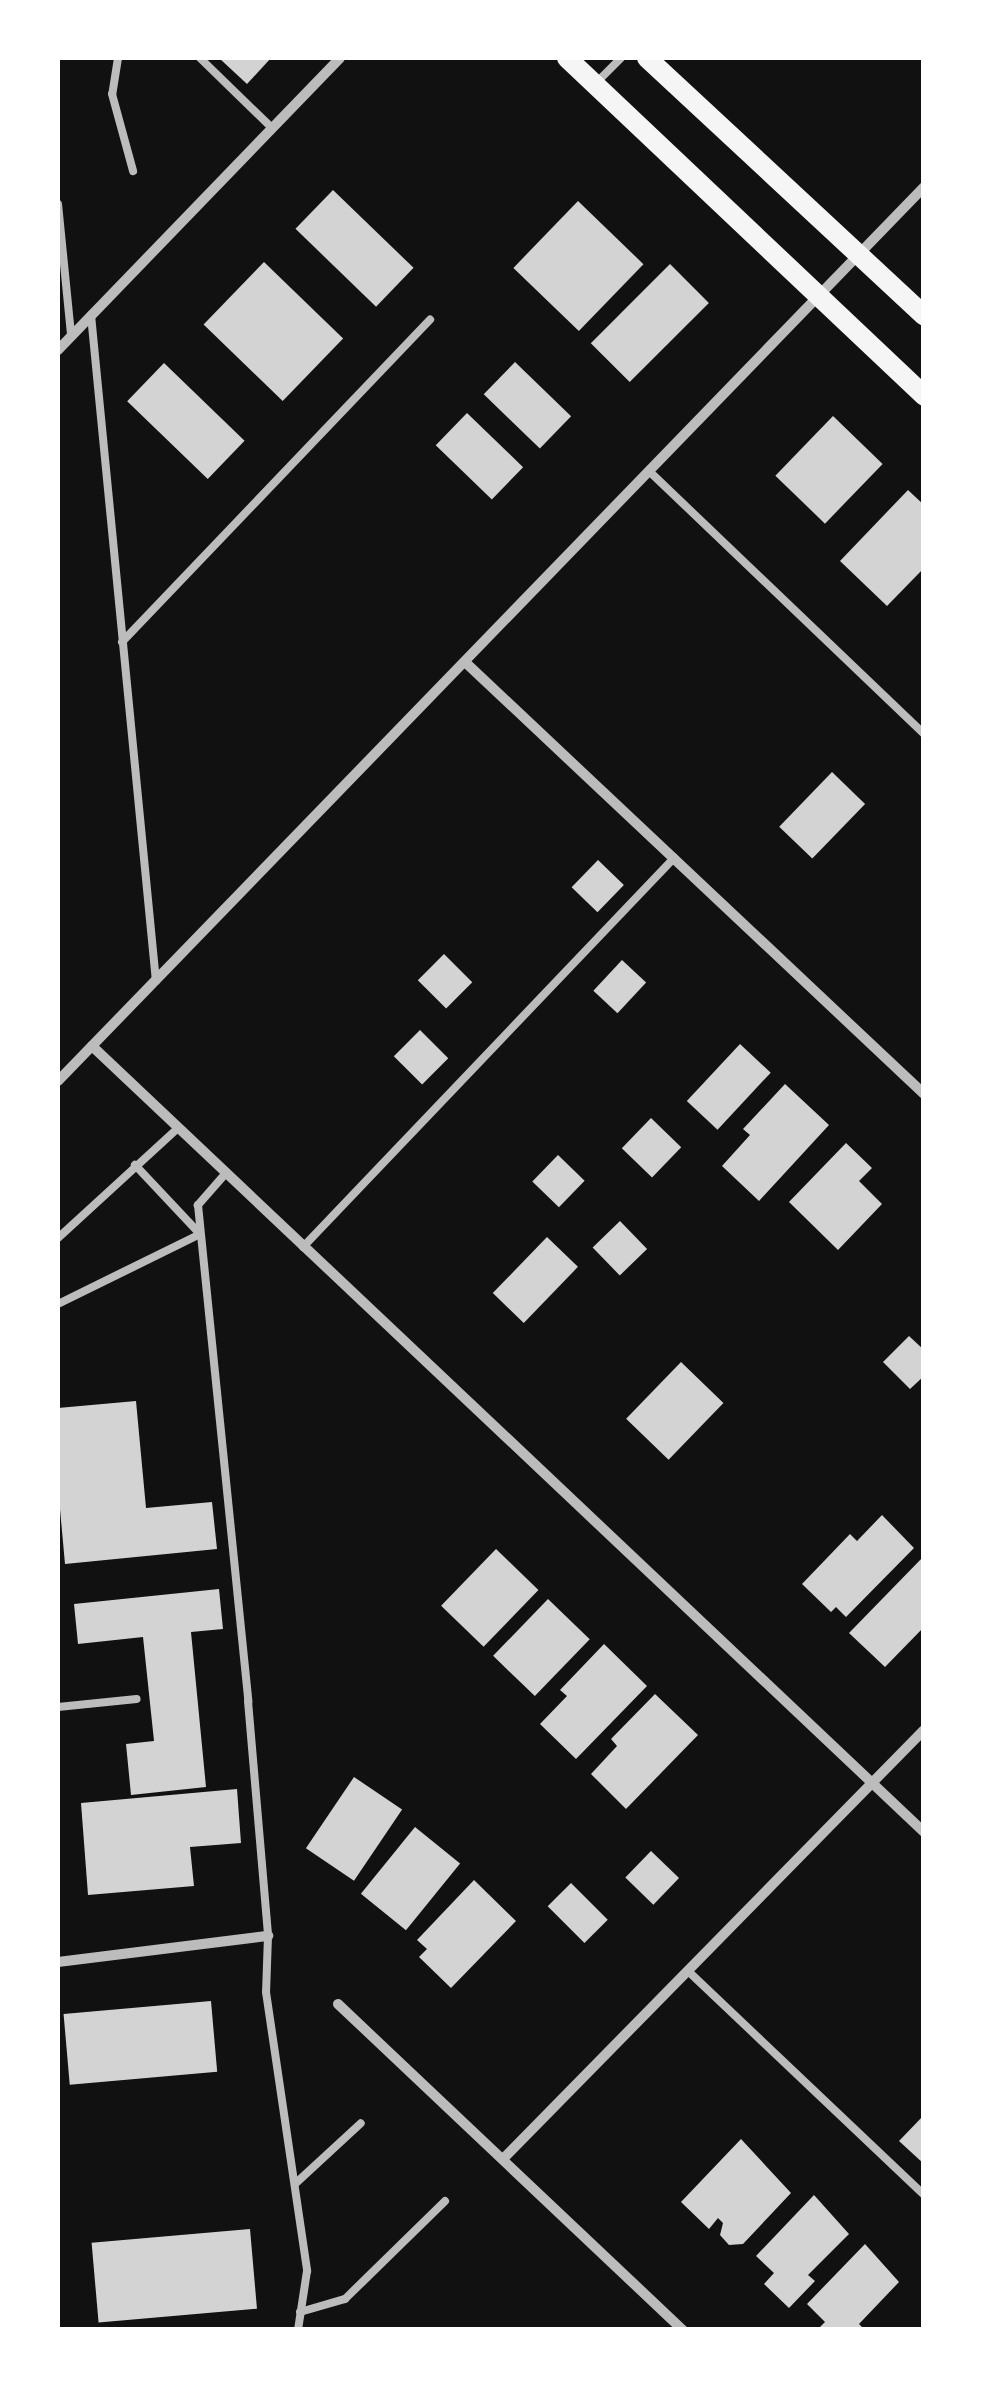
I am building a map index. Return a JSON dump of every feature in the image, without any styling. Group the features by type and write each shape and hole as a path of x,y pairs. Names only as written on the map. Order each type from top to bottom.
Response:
{"main road":[{"path":"566,58 924,396"},
{"path":"646,58 924,315"}],"street":[{"path":"58,350 340,58"},
{"path":"58,1082 924,187"},
{"path":"466,662 924,1094"},
{"path":"92,1046 924,1832"},
{"path":"503,2160 924,1730"},
{"path":"58,1962 268,1936"},
{"path":"338,2004 683,2330"}],"lane":[{"path":"118,58 112,94 133,171"},
{"path":"200,58 272,128"},
{"path":"595,85 621,58"},
{"path":"58,204 71,336"},
{"path":"91,315 156,980"},
{"path":"122,642 430,320"},
{"path":"650,472 924,734"},
{"path":"304,1246 674,858"},
{"path":"58,1238 178,1128"},
{"path":"135,1166 200,1234"},
{"path":"226,1173 198,1205 268,1936 266,1992 306,2272 298,2330"},
{"path":"58,1304 200,1234"},
{"path":"58,1707 137,1699"},
{"path":"688,1971 924,2196"},
{"path":"296,2183 361,2123"},
{"path":"300,2312 345,2299 446,2201"}],"building":[{"path":"219,58 271,58 247,84"},
{"path":"333,190 414,268 376,307 295,229"},
{"path":"578,201 643,264 579,331 513,268"},
{"path":"264,262 343,338 283,401 204,325"},
{"path":"670,264 709,303 630,382 591,343"},
{"path":"515,362 571,416 540,449 484,394"},
{"path":"164,363 245,441 208,479 127,401"},
{"path":"467,413 523,467 492,500 436,445"},
{"path":"833,416 883,464 825,524 775,476"},
{"path":"908,490 924,505 924,568 887,606 840,561"},
{"path":"832,772 865,804 812,859 779,827"},
{"path":"598,860 624,885 597,912 572,887"},
{"path":"444,954 472,982 446,1008 418,980"},
{"path":"622,960 646,983 617,1013 593,991"},
{"path":"420,1030 448,1058 422,1084 394,1056"},
{"path":"740,1044 771,1073 718,1130 687,1101"},
{"path":"785,1084 829,1125 759,1201 722,1166 750,1135 743,1129"},
{"path":"651,1118 681,1147 652,1177 622,1148"},
{"path":"846,1143 872,1168 859,1181 882,1204 838,1250 789,1202"},
{"path":"558,1155 585,1181 559,1207 532,1182"},
{"path":"620,1221 647,1249 620,1275 593,1247"},
{"path":"547,1237 578,1267 524,1323 493,1293"},
{"path":"909,1336 924,1350 924,1376 910,1389 883,1362"},
{"path":"681,1362 723,1403 669,1460 626,1419"},
{"path":"136,1401 146,1508 212,1502 217,1549 65,1564 58,1487 58,1408"},
{"path":"882,1515 914,1548 846,1617 836,1607 831,1612 802,1584 850,1534 857,1541"},
{"path":"496,1549 538,1590 484,1647 441,1606"},
{"path":"924,1556 924,1627 885,1667 849,1633"},
{"path":"219,1589 223,1629 191,1632 206,1787 131,1795 126,1744 154,1741 143,1637 78,1644 74,1604"},
{"path":"548,1599 590,1639 535,1696 493,1656"},
{"path":"604,1644 647,1686 576,1759 540,1724 567,1696 560,1690"},
{"path":"655,1694 698,1735 626,1809 591,1774 617,1746 611,1739"},
{"path":"354,1777 402,1809 354,1881 306,1848"},
{"path":"237,1789 241,1843 190,1847 194,1886 88,1895 81,1803"},
{"path":"415,1827 460,1864 406,1930 361,1894"},
{"path":"651,1851 679,1878 653,1905 625,1878"},
{"path":"474,1880 516,1921 451,1988 419,1957 427,1949 417,1940"},
{"path":"571,1883 608,1920 584,1943 548,1906"},
{"path":"211,2001 217,2072 70,2085 64,2014"},
{"path":"924,2115 924,2164 899,2141"},
{"path":"741,2139 791,2193 743,2244 729,2245 720,2235 723,2223 718,2218 709,2229 681,2202"},
{"path":"814,2195 849,2234 808,2275 815,2281 789,2308 764,2284 774,2273 756,2256"},
{"path":"250,2229 257,2309 99,2323 92,2243"},
{"path":"865,2244 899,2282 859,2324 865,2330 817,2330 825,2322 807,2304"}]}
